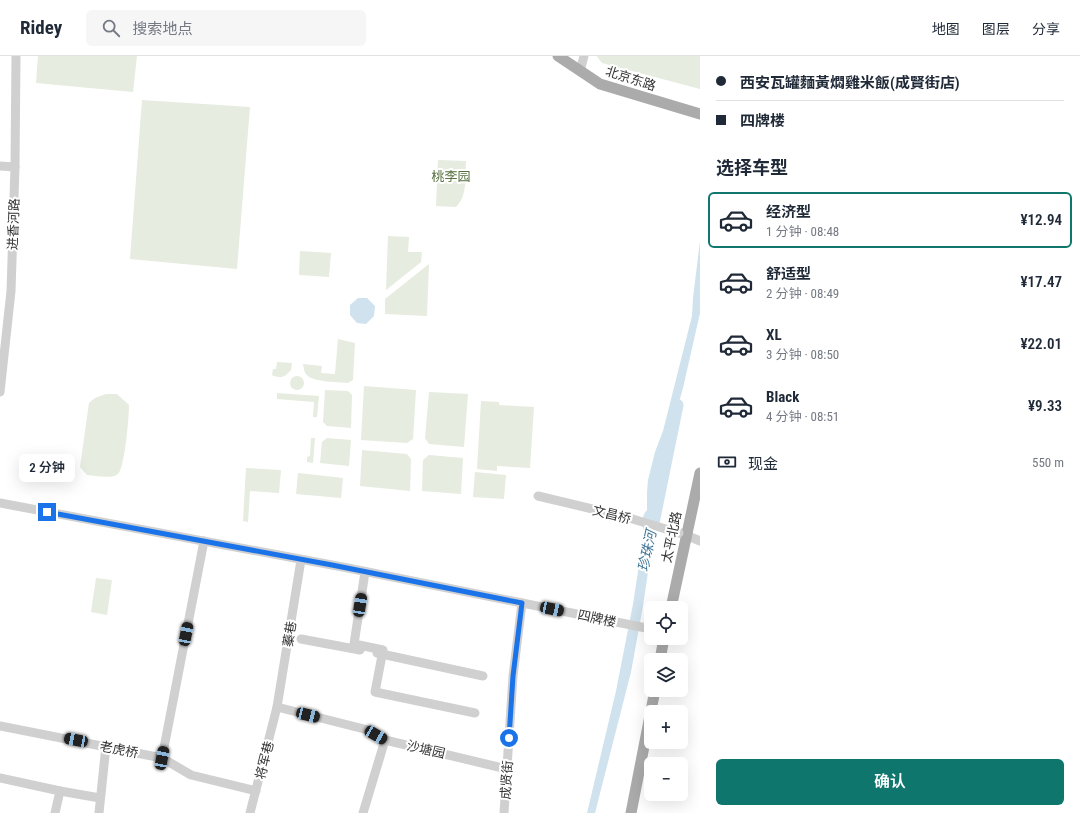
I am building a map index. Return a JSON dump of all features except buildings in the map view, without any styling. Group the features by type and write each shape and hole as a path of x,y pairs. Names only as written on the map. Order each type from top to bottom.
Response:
{"main road":[{"name":"北京东路","path":"565,58 580,71 600,84 700,114"},
{"name":"太平北路","path":"671,601 683,534 700,473"},
{"path":"631,813 653,697"}],"street":[{"name":"进香河路","path":"0,392 11,291 15,167 16,56"},
{"path":"580,71 584,56"},
{"path":"0,166 15,167"},
{"name":"文昌桥","path":"538,496 626,517 683,534 700,541"},
{"name":"四牌楼","path":"0,503 365,572 644,628"},
{"path":"162,758 204,541"},
{"name":"蓁巷","path":"277,707 301,560"},
{"path":"365,572 354,644 383,650 375,692 476,713"},
{"name":"成贤街","path":"504,813 513,676 522,603"},
{"path":"300,639 382,654 483,676"},
{"name":"沙塘园","path":"277,707 368,730 385,740 507,769"},
{"name":"将军巷","path":"250,813 277,707"},
{"name":"老虎桥","path":"0,726 162,758 190,775 256,791"},
{"path":"363,813 385,740"},
{"path":"99,813 106,746"},
{"path":"0,778 100,798"},
{"path":"55,813 60,791"}],"green space":[{"path":"38,56 137,56 133,92 36,83"},
{"path":"597,56 700,56 700,89 602,63"},
{"path":"142,100 250,107 237,269 130,259"},
{"name":"桃李园","path":"438,160 466,161 464,191 460,202 456,207 436,206"},
{"path":"388,236 409,237 408,252 422,252 421,262 386,290"},
{"path":"300,251 331,253 329,277 299,275"},
{"path":"429,264 427,316 385,314 385,299"},
{"path":"338,339 355,343 353,380 348,383 321,381 308,376 305,372 303,364 322,366 321,373 335,374"},
{"path":"277,362 292,363 291,370 283,377 272,375 273,369 276,369"},
{"path":"297,376 302,378 304,383 302,388 297,390 292,388 290,383 292,378"},
{"path":"364,386 416,390 413,439 407,443 361,440"},
{"path":"325,390 348,391 352,395 351,428 327,426 323,422"},
{"path":"429,392 468,394 464,447 429,444 425,438"},
{"path":"277,393 319,396 317,417 313,417 314,402 277,399"},
{"path":"106,394 117,394 129,405 123,462 116,476 104,477 87,475 80,467 89,403 95,398"},
{"path":"481,401 499,402 499,405 534,407 530,468 497,466 497,471 477,469"},
{"path":"311,438 315,438 313,463 307,462 307,457 310,456"},
{"path":"327,438 351,440 349,466 320,463 322,442"},
{"path":"362,450 407,454 411,459 410,491 360,486"},
{"path":"429,455 463,458 461,494 422,491 423,460"},
{"path":"246,468 281,470 279,493 250,491 248,522 243,521"},
{"path":"475,472 506,475 504,499 473,497"},
{"path":"298,473 343,478 341,498 296,494"},
{"path":"96,578 112,580 107,615 91,612"}],"water":[{"path":"700,241 700,313 683,388 665,451 657,490 654,532 631,672 595,813 587,813 616,691 633,604 644,533 642,524 645,512 647,510 648,480 655,452 663,431 692,316"},
{"path":"358,298 367,298 375,306 374,316 366,324 357,323 350,315 350,305"}],"waterway":[{"name":"珍珠河","path":"653,523 677,405"}],"route":[{"path":"47,512 332,565 522,603 513,676 509,738"}]}
